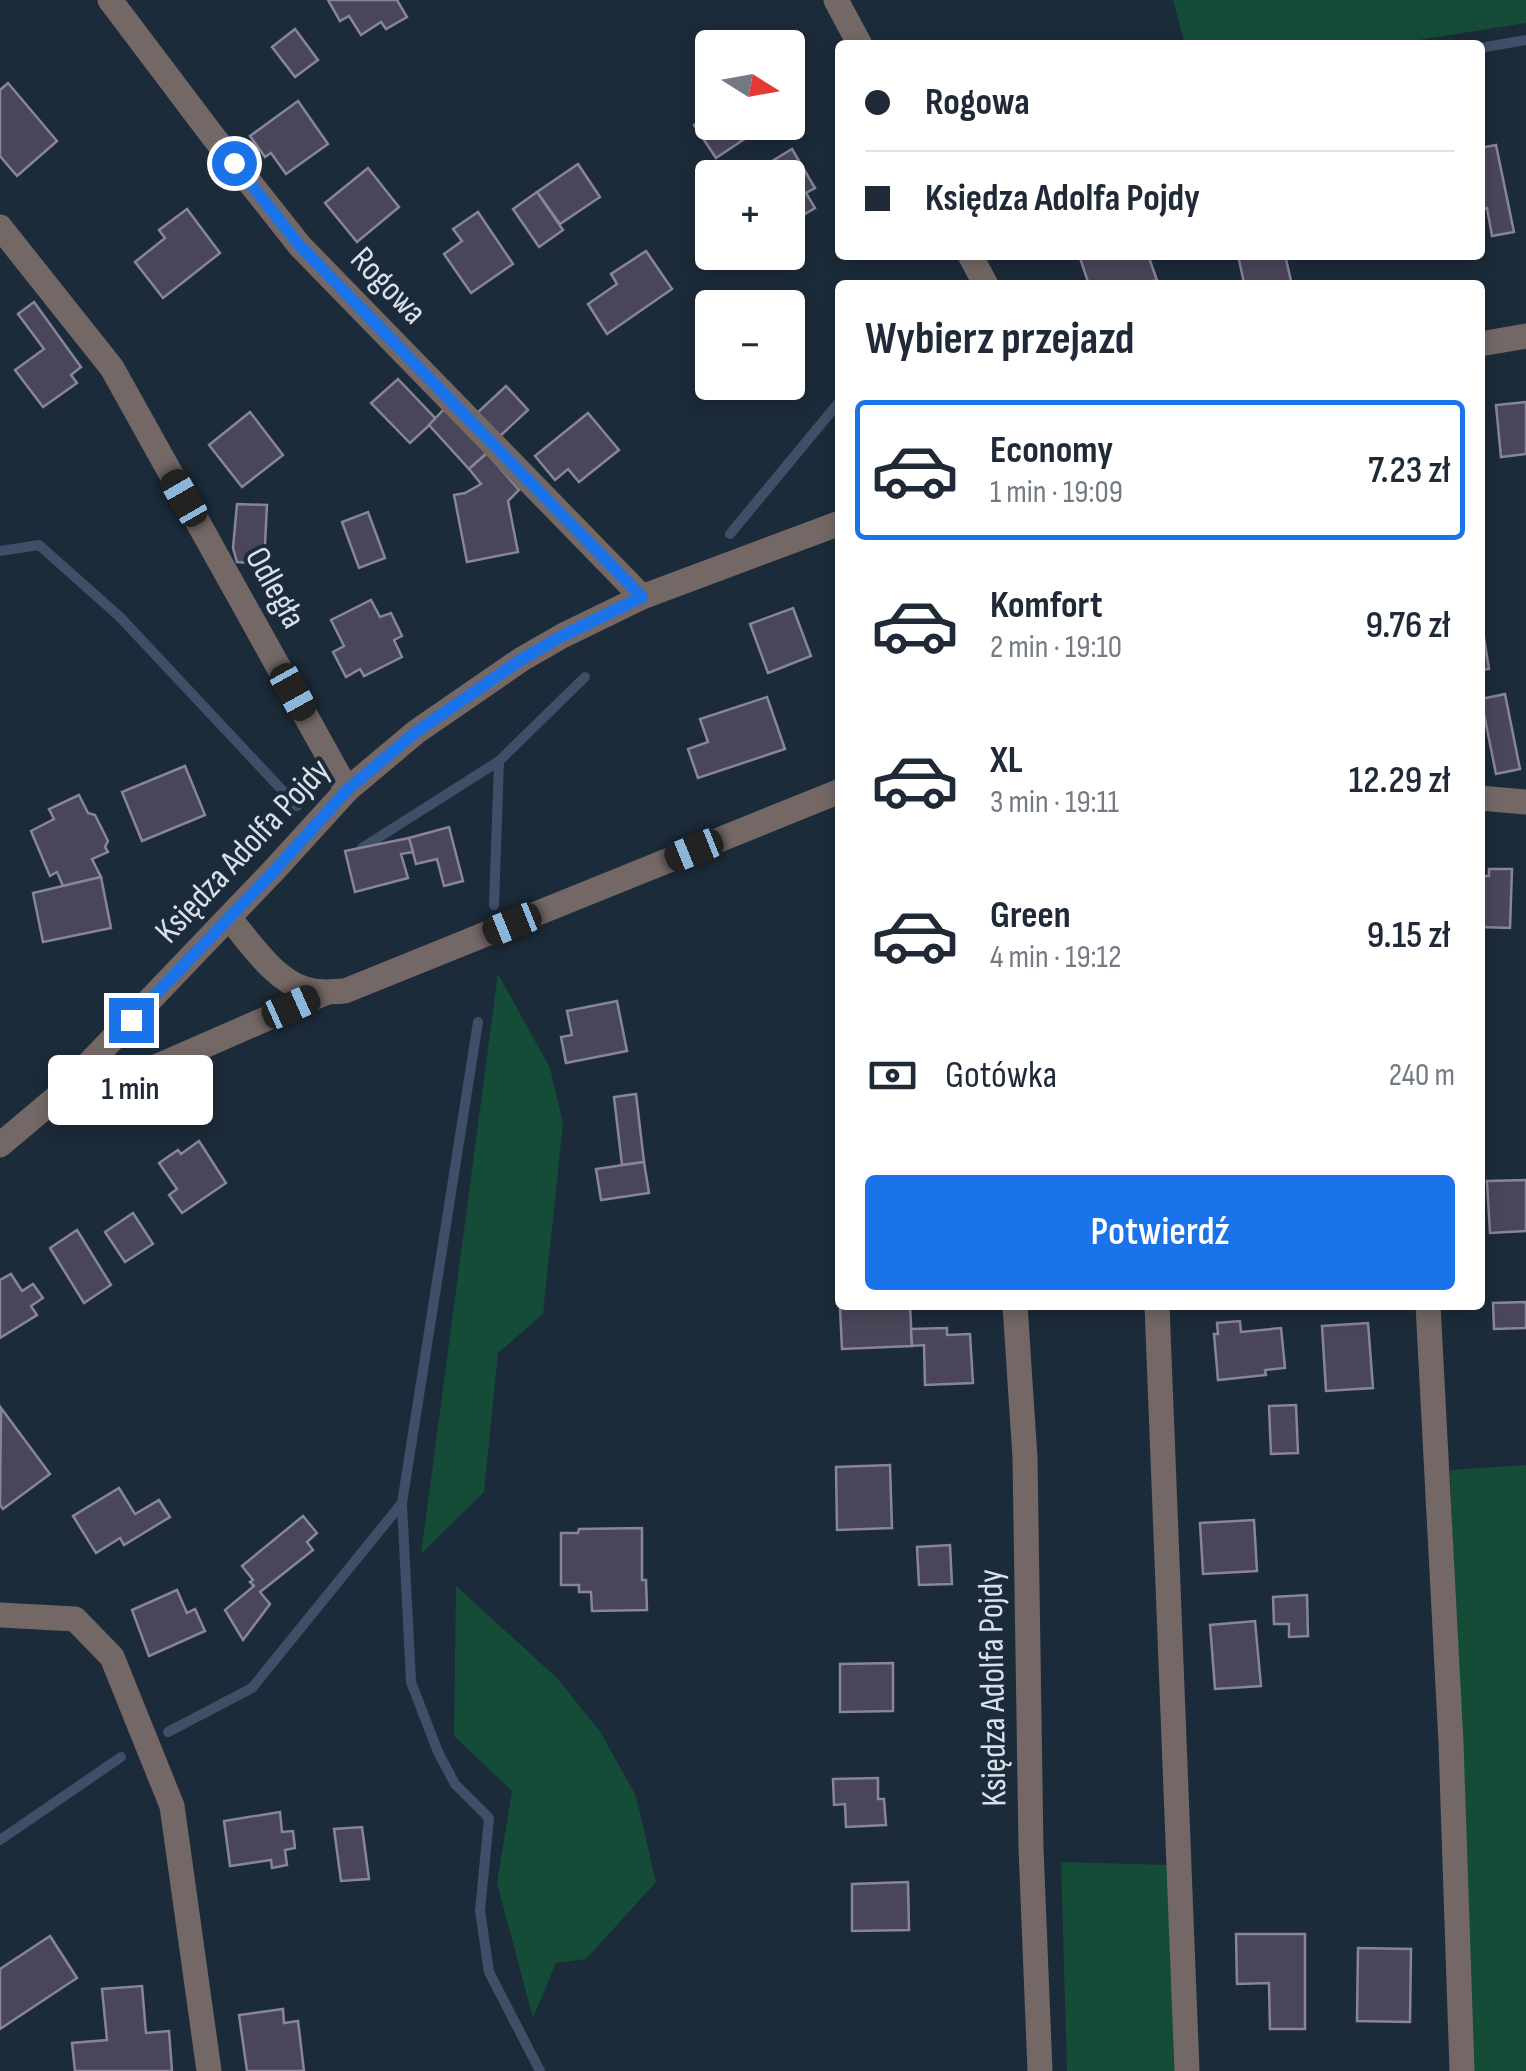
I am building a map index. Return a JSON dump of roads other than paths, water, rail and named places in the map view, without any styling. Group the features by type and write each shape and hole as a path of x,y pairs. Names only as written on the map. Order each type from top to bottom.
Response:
{"street":[{"name":"Rogowa","path":"110,0 300,246 642,597"},
{"path":"836,0 857,40"},
{"name":"Odległa","path":"0,227 112,368 347,790"},
{"path":"1485,343 1526,336"},
{"name":"Księdza Adolfa Pojdy","path":"0,1145 57,1097 347,790 416,732 562,636 642,597 835,525"},
{"path":"229,918 289,982 306,990 345,991 835,793"},
{"path":"1485,798 1526,802"},
{"path":"158,1066 325,992"},
{"name":"Księdza Adolfa Pojdy","path":"1015,1310 1025,1458 1030,1848 1040,2071"},
{"path":"1157,1310 1187,2071"},
{"path":"1428,1310 1451,1743 1462,2071"},
{"path":"0,1615 75,1619 112,1657 172,1806 209,2071"}],"waterway":[{"path":"1485,47 1526,40"},
{"path":"730,534 835,407"},
{"path":"0,551 39,545 120,617 297,806"},
{"path":"494,905 499,761 585,677"},
{"path":"362,848 499,761"},
{"path":"168,1732 252,1688 402,1503 478,1022"},
{"path":"402,1504 411,1682 455,1784 489,1818 480,1911 489,1972 540,2071"},
{"path":"0,1840 121,1757"}]}
